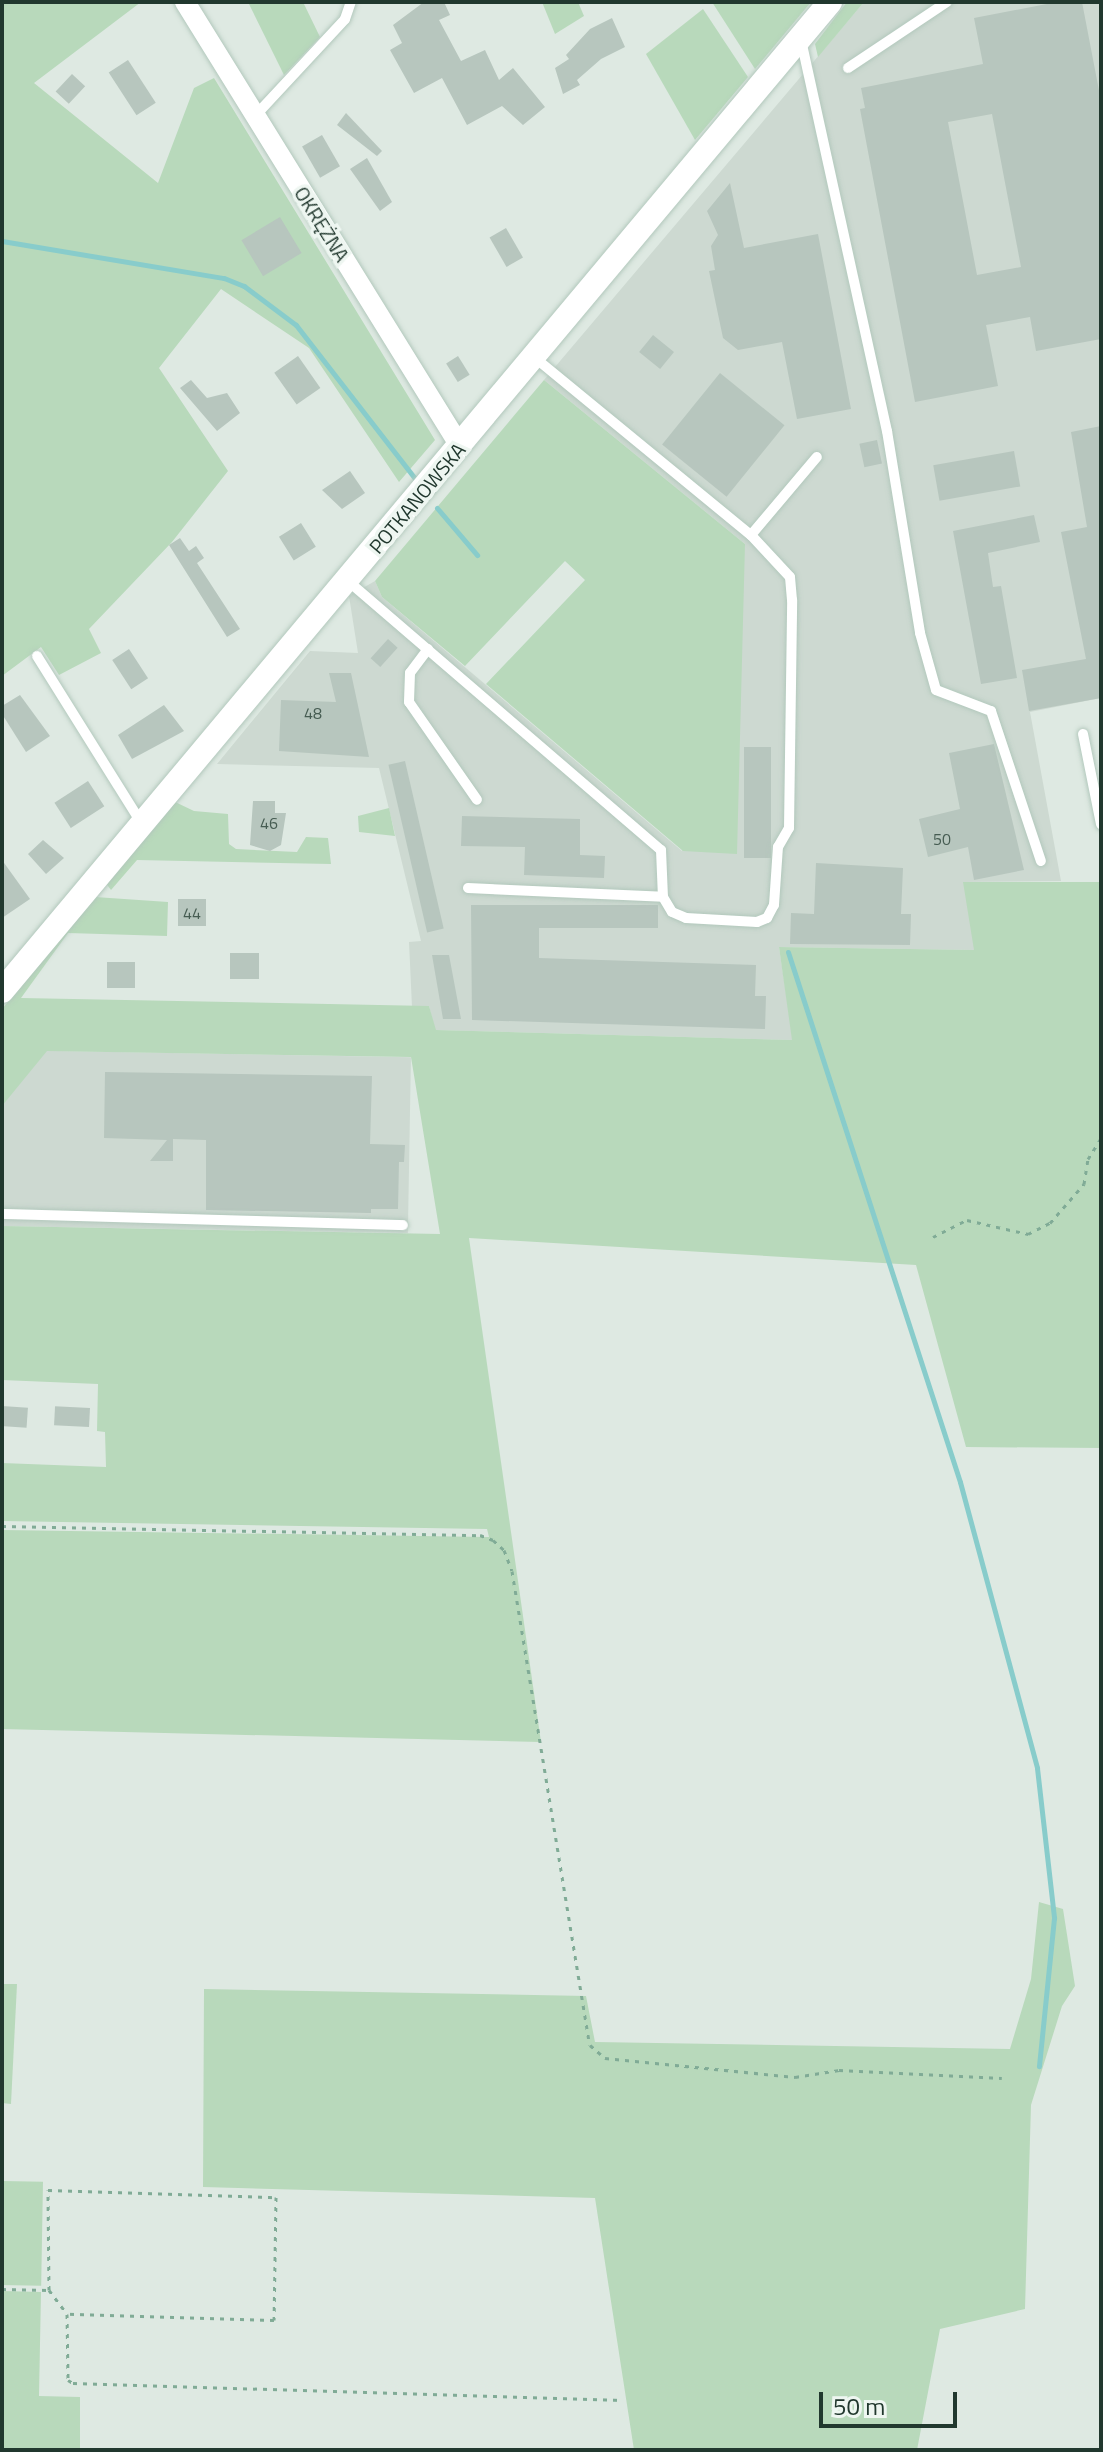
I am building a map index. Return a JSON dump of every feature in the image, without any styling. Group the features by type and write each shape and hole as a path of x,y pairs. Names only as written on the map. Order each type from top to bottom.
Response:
{"street":[{"name":"OKRĘŻNA","path":"185,2 460,446"},
{"name":"POTKANOWSKA","path":"2,991 830,2"}],"lane":[{"path":"255,116 345,19 351,2"},
{"path":"848,68 947,2"},
{"path":"800,38 887,431 920,633 936,690 991,711 1041,861"},
{"path":"348,581 661,850 663,897 672,912 686,918 757,922 767,918 774,905 778,847 789,828 790,577 751,535 534,357"},
{"path":"751,535 817,457"},
{"path":"428,649 410,673 409,702 477,800"},
{"path":"37,656 142,825"},
{"path":"1083,734 1101,824"},
{"path":"468,888 663,897"},
{"path":"2,1214 403,1225"}],"path":[{"path":"933,1237 967,1220 1028,1234 1050,1223 1084,1184 1088,1159 1101,1138"},
{"path":"2,1526 480,1535 493,1540 504,1550 512,1571 590,2045 605,2058 795,2077 839,2070 1002,2078"},
{"path":"67,2314 274,2320 276,2197 48,2190 49,2290 67,2314 68,2380 73,2383 623,2400"},
{"path":"2,2289 49,2290"}],"shaded area":[{"path":"864,2 1101,2 1101,698 1030,712 1061,881 964,882 975,950 779,947 793,1040 435,1030 429,1006 412,1007 409,942 421,941 379,768 217,764 310,651 358,653 349,596 375,581 382,597 682,851 745,544 544,380"},
{"path":"2,1050 411,1057 408,1233 2,1226"}],"green space":[{"path":"2,2 141,2 34,83 158,183 194,88 214,78 435,440 399,482 309,348 221,289 159,368 228,471 172,542 89,629 101,653 59,675 41,647 2,676"},
{"path":"248,2 303,2 320,37 284,75"},
{"path":"542,2 578,2 584,16 555,34"},
{"path":"712,2 811,2 755,69"},
{"path":"847,2 864,2 818,57 815,44"},
{"path":"703,9 748,77 695,140 646,54"},
{"path":"544,380 745,544 737,854 683,851 486,684 585,580 565,561 465,666 382,597 375,581"},
{"path":"173,801 194,811 228,814 229,844 236,849 297,852 306,837 328,838 331,864 137,860 111,890 105,882"},
{"path":"389,808 395,836 359,832 358,816"},
{"path":"963,882 1101,882 1101,1448 966,1447 916,1265 469,1238 541,1742 2,1729 2,1530 489,1537 487,1529 2,1521 2,1463 106,1467 105,1432 97,1431 98,1384 2,1380 2,1226 440,1234 411,1057 47,1051 2,1106 2,1009 95,897 168,902 167,936 68,933 21,998 429,1006 436,1030 792,1040 779,947 974,950"},
{"path":"1039,1902 1063,1909 1075,1986 1062,2006 1031,2105 1025,2309 940,2329 917,2450 634,2450 595,2198 203,2187 204,1989 586,1996 595,2042 1010,2049 1031,1979"},
{"path":"2,1984 17,1984 11,2104 2,2103"},
{"path":"2,2181 43,2182 41,2286 2,2285"},
{"path":"2,2291 41,2292 39,2396 80,2397 80,2450 2,2450"}],"building":[{"path":"424,2 444,2 450,15 439,20 461,61 485,50 499,80 513,68 545,107 523,125 502,106 467,125 442,78 414,93 390,50 402,43 393,25"},
{"path":"1057,2 1082,2 1101,101 1101,339 1036,351 1030,317 986,325 998,386 915,402 860,109 865,108 861,88 983,64 974,18","holes":["992,114 1021,267 977,275 948,122"]},
{"path":"612,18 625,47 601,59 577,80 580,85 563,94 555,68 569,59 566,55 590,29"},
{"path":"128,60 156,103 136,115 109,73"},
{"path":"72,74 85,86 69,104 56,92"},
{"path":"346,113 382,151 377,156 337,125"},
{"path":"322,135 340,166 320,178 302,146"},
{"path":"367,158 392,202 380,211 350,169"},
{"path":"730,183 744,248 818,234 851,409 797,419 782,342 738,350 723,338 709,271 715,270 711,246 718,235 707,211"},
{"path":"280,217 302,253 263,276 241,240"},
{"path":"506,228 523,257 507,267 490,238"},
{"path":"653,335 674,352 660,369 639,352"},
{"path":"298,356 320,388 297,405 274,373"},
{"path":"458,356 470,375 458,382 446,363"},
{"path":"720,373 785,425 727,497 662,444"},
{"path":"191,380 207,398 227,393 240,413 217,431 180,388"},
{"path":"1101,426 1101,698 1029,711 1022,670 1086,659 1061,532 1087,527 1071,432"},
{"path":"877,440 882,463 864,467 859,444"},
{"path":"1014,451 1020,486 939,501 933,465"},
{"path":"350,471 365,493 342,509 322,490"},
{"path":"1034,515 1040,542 988,553 993,587 1001,586 1017,678 981,684 953,531"},
{"path":"301,523 316,547 294,561 279,537"},
{"path":"180,538 189,551 196,546 204,558 197,563 240,629 227,637 169,545"},
{"path":"388,639 398,648 380,667 371,658"},
{"path":"129,649 148,678 131,689 112,660"},
{"path":"329,673 351,673 369,757 279,751 281,700 336,702"},
{"path":"20,695 50,736 26,752 2,714 2,706"},
{"path":"164,705 184,731 132,759 118,735"},
{"path":"994,744 1024,870 974,880 968,847 928,857 919,819 960,809 949,753"},
{"path":"744,747 771,747 771,858 744,858"},
{"path":"405,761 444,929 427,932 388,765"},
{"path":"88,781 104,806 71,828 54,803"},
{"path":"253,801 275,801 275,813 286,813 281,845 270,851 250,845"},
{"path":"462,816 580,819 580,855 605,856 604,878 524,875 525,847 461,846"},
{"path":"43,840 64,858 46,874 28,854"},
{"path":"2,860 30,899 2,918"},
{"path":"816,863 903,868 901,914 911,914 910,945 790,944 791,913 814,914"},
{"path":"178,899 206,899 206,926 178,926"},
{"path":"471,905 658,905 658,928 539,928 539,958 756,965 755,996 766,996 765,1029 472,1020"},
{"path":"230,953 259,953 259,979 230,979"},
{"path":"432,955 449,955 461,1019 443,1019"},
{"path":"107,962 135,962 135,988 107,988"},
{"path":"105,1072 372,1076 370,1144 405,1145 404,1162 399,1162 398,1209 371,1209 371,1213 206,1210 206,1140 173,1139 173,1161 150,1161 167,1140 104,1138"},
{"path":"2,1406 28,1408 27,1428 2,1426"},
{"path":"55,1406 90,1408 89,1427 54,1425"}],"waterway":[{"path":"2,241 224,278 244,286 296,325 417,481"},
{"path":"437,508 477,555"},
{"path":"788,952 960,1482 1037,1768 1054,1918 1039,2066"}]}
